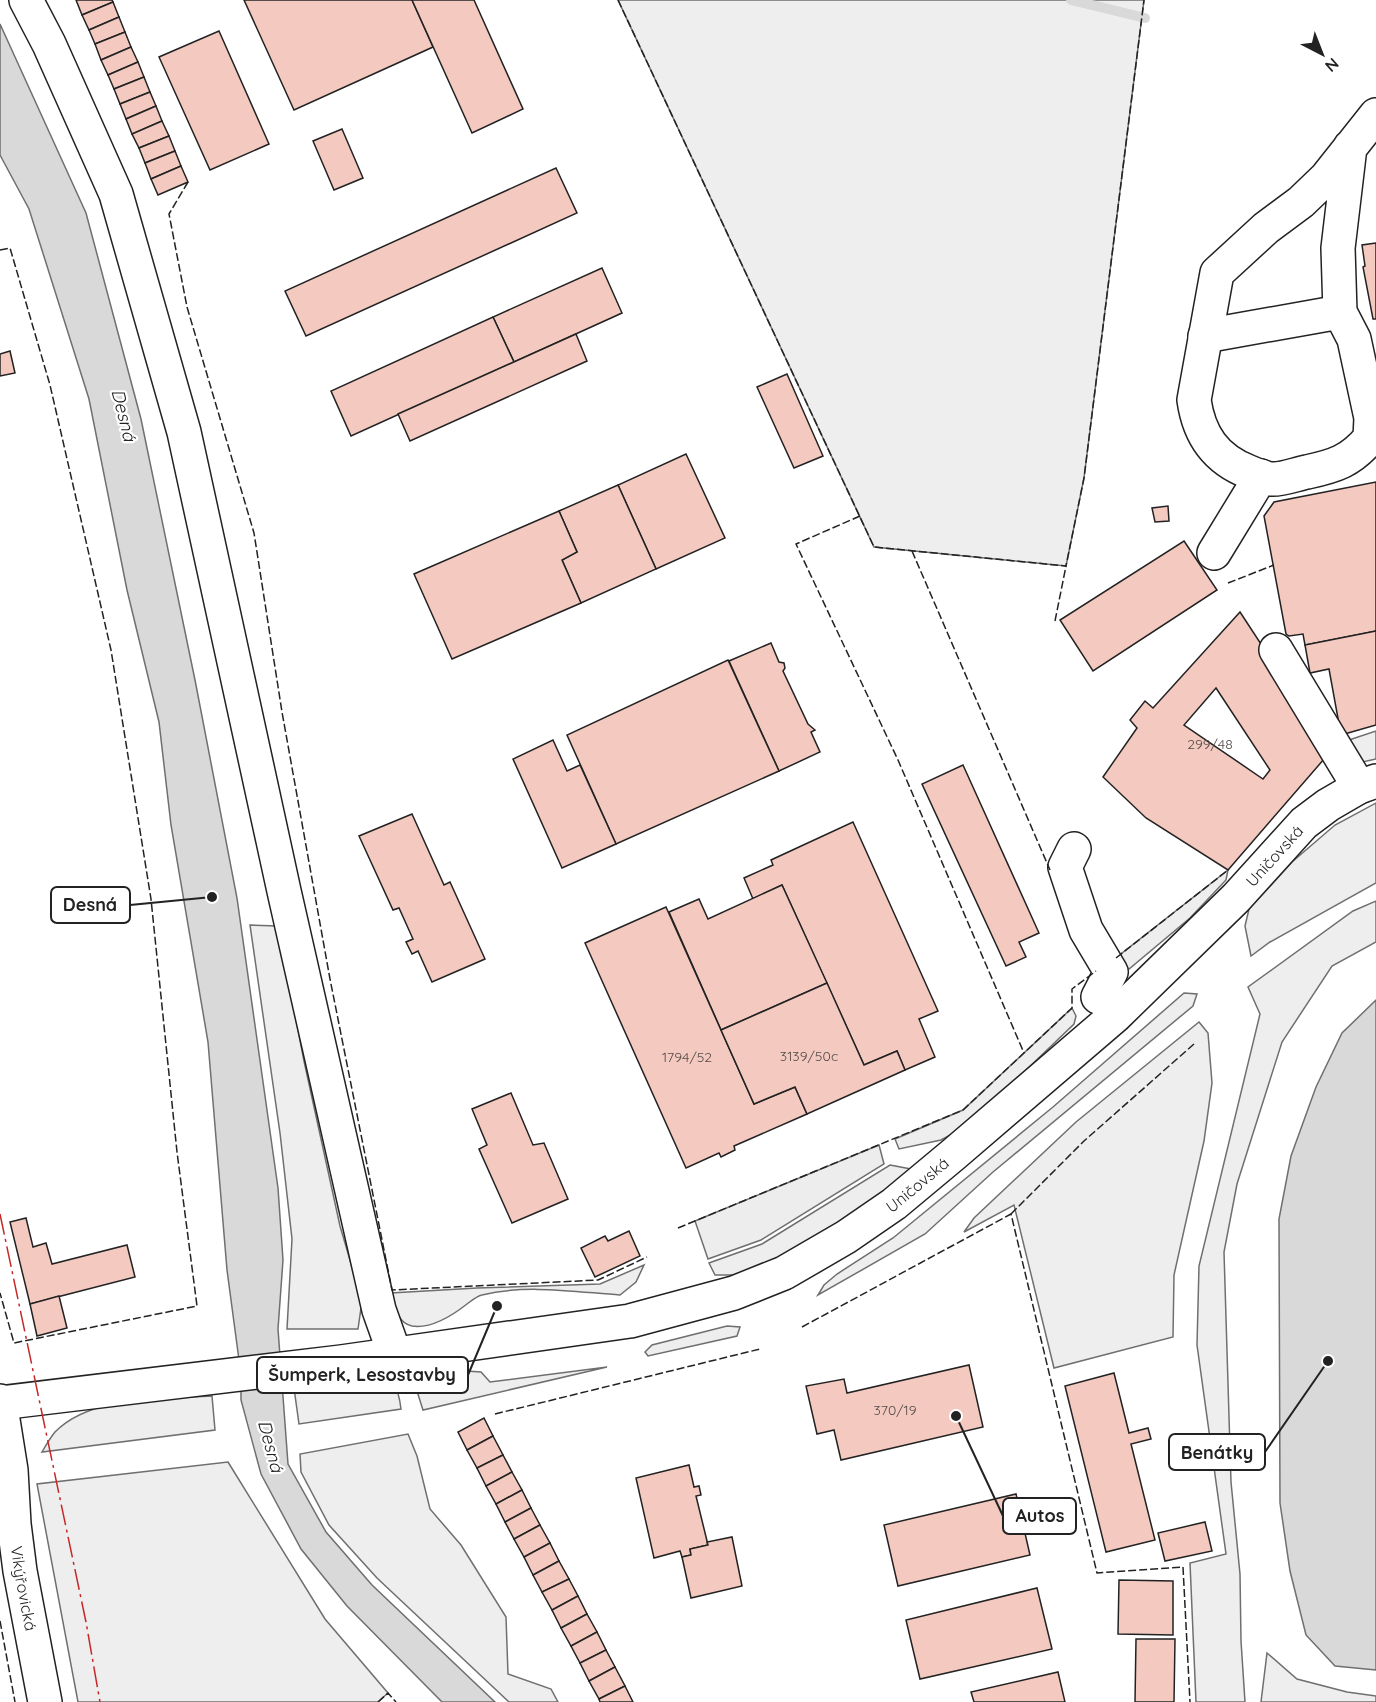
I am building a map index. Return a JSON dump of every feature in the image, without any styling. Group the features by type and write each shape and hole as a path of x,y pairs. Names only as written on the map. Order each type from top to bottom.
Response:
{"main road":[{"path":"26,0 49,44 116,194 184,432 284,891 379,1310 395,1355"},
{"path":"1350,147 1338,248 1340,312 1354,339 1371,418 1370,438 1350,459 1328,468 1272,479 1233,466 1219,454 1201,430 1197,418 1194,400 1216,273 1266,228 1301,202 1326,178 1350,147 1376,115"},
{"path":"1205,336 1340,312"},
{"path":"1214,553 1261,476"},
{"path":"1276,650 1368,784"},
{"name":"Uničovská","path":"0,1403 395,1355 630,1321 734,1293 784,1273 846,1237 894,1204 1106,1023 1217,917 1304,823 1328,805 1368,784"},
{"path":"1074,849 1065,867 1086,930 1112,972 1098,997"},
{"name":"Vikýřovická","path":"0,1403 11,1470 14,1524 20,1571 45,1702"}],"shaded area":[{"path":"618,0 1144,0 1084,478 1066,566 874,547"},
{"path":"1376,731 1376,759 1358,763 1346,741"},
{"path":"1376,803 1376,883 1270,942 1251,956 1245,926 1249,909 1292,862 1335,825"},
{"path":"1228,870 1226,880 1190,918 1129,969 1121,964 1117,957"},
{"path":"1376,901 1376,942 1332,966 1282,1042 1237,1184 1224,1252 1231,1482 1240,1574 1245,1702 1196,1702 1190,1563 1226,1554 1197,1345 1199,1266 1260,1014 1248,987 1353,911"},
{"path":"250,925 278,926 304,1061 340,1226 362,1301 358,1329 287,1329 292,1239 280,1133"},
{"path":"1184,993 1197,994 1193,1006 993,1172 925,1234 818,1295 824,1285 837,1274 893,1238 1053,1107"},
{"path":"1072,1008 1076,1016 1074,1024 969,1125 941,1140 899,1149 895,1139 963,1110"},
{"path":"1199,1022 1208,1033 1212,1083 1204,1141 1174,1275 1173,1337 1054,1368 1014,1205 964,1232 974,1218 1076,1122"},
{"path":"879,1145 884,1164 761,1240 708,1259 695,1221"},
{"path":"890,1165 916,1170 800,1249 734,1275 715,1275 709,1263 762,1244"},
{"path":"644,1265 636,1282 620,1295 533,1289 499,1292 478,1296 441,1320 419,1326 407,1324 400,1318 391,1293 600,1284"},
{"path":"727,1326 740,1327 737,1336 648,1356 645,1352 652,1345"},
{"path":"607,1367 423,1410 416,1388 419,1373 435,1369 481,1372 490,1382"},
{"path":"370,1375 393,1384 401,1409 299,1424 294,1388"},
{"path":"212,1396 215,1430 42,1452 55,1432 70,1420 88,1411 129,1401"},
{"path":"408,1434 417,1456 430,1509 461,1545 506,1617 508,1674 551,1689 558,1702 509,1702 377,1578 329,1525 301,1472 300,1454"},
{"path":"228,1462 325,1619 388,1693 378,1702 78,1702 37,1484"},
{"path":"1267,1653 1297,1679 1347,1692 1376,1696 1376,1702 1261,1702"}],"water":[{"path":"0,24 86,213 141,419 195,680 237,898 278,1188 283,1260 278,1329 288,1464 326,1532 372,1585 495,1702 442,1702 347,1606 301,1549 261,1474 241,1400 241,1375 227,1270 208,1042 171,825 159,722 127,590 89,399 29,209 0,155"},
{"path":"1376,1000 1376,1670 1335,1666 1306,1635 1290,1571 1280,1503 1279,1219 1291,1156 1316,1087 1342,1033"}],"building":[{"path":"76,0 112,0 113,2 82,15"},
{"path":"244,0 412,0 433,47 294,110"},
{"path":"412,0 474,0 523,109 472,133"},
{"path":"113,2 119,17 89,30 82,15"},
{"path":"119,17 125,32 95,44 89,30"},
{"path":"219,31 269,144 210,170 159,57"},
{"path":"125,32 131,47 101,60 95,44"},
{"path":"131,47 138,62 108,75 101,60"},
{"path":"138,62 144,77 114,89 108,75"},
{"path":"144,77 150,92 120,104 114,89"},
{"path":"150,92 156,106 126,119 120,104"},
{"path":"156,106 162,121 132,134 126,119"},
{"path":"162,121 169,136 139,148 132,134"},
{"path":"342,129 363,178 334,190 313,141"},
{"path":"169,136 175,151 145,163 139,148"},
{"path":"175,151 181,166 151,179 145,163"},
{"path":"181,166 188,182 158,195 151,179"},
{"path":"556,168 577,213 306,336 285,291"},
{"path":"1376,243 1376,319 1373,319 1363,267 1365,266 1362,245"},
{"path":"602,268 622,313 514,362 493,317"},
{"path":"493,317 514,362 351,436 331,391"},
{"path":"576,334 587,361 410,441 398,414"},
{"path":"10,351 15,373 0,376 0,354"},
{"path":"787,374 823,456 794,468 757,387"},
{"path":"686,454 725,538 656,569 618,485"},
{"path":"1376,482 1376,631 1305,645 1303,634 1289,636 1286,634 1264,516 1274,502"},
{"path":"618,485 656,569 581,603 562,560 577,552 559,511"},
{"path":"1168,506 1169,521 1155,522 1152,508"},
{"path":"559,511 577,552 562,560 581,603 452,659 414,574"},
{"path":"1184,541 1217,590 1093,671 1060,620"},
{"path":"1240,612 1331,751 1228,870 1146,818 1103,777 1137,728 1130,720 1145,701 1153,708","holes":["1216,688 1270,770 1263,779 1184,725"]},
{"path":"1376,631 1376,725 1341,735 1329,669 1310,673 1305,645"},
{"path":"771,643 779,662 784,663 783,671 808,724 815,730 811,732 820,752 779,771 729,661"},
{"path":"728,660 779,771 616,844 567,735"},
{"path":"553,740 567,771 580,765 616,844 562,868 513,759"},
{"path":"963,765 1039,933 1019,942 1026,957 1006,966 922,784"},
{"path":"412,814 444,885 450,882 485,959 432,982 418,951 412,954 406,942 413,939 399,908 393,910 359,836"},
{"path":"853,822 938,1011 919,1019 935,1057 905,1070 897,1051 864,1065 782,885 753,899 744,878 773,865 771,860"},
{"path":"782,885 827,983 721,1030 669,912 699,899 708,919"},
{"path":"666,907 754,1104 795,1087 807,1114 734,1146 735,1150 721,1157 719,1153 686,1168 585,943"},
{"path":"827,983 864,1065 897,1051 905,1070 807,1114 795,1087 754,1104 721,1030"},
{"path":"511,1093 533,1145 544,1143 568,1199 512,1223 479,1149 487,1145 472,1109"},
{"path":"26,1218 33,1247 46,1243 52,1264 127,1245 135,1277 30,1304 10,1222"},
{"path":"629,1231 640,1256 595,1277 581,1248 605,1236 608,1241"},
{"path":"59,1296 67,1328 37,1336 30,1304"},
{"path":"969,1365 983,1427 841,1460 834,1430 817,1434 806,1386 844,1379 847,1393"},
{"path":"1114,1373 1129,1433 1148,1428 1151,1439 1131,1444 1155,1540 1106,1552 1065,1386"},
{"path":"484,1418 493,1436 467,1450 458,1432"},
{"path":"493,1436 503,1455 477,1468 467,1450"},
{"path":"503,1455 512,1472 486,1486 477,1468"},
{"path":"689,1465 694,1487 699,1486 701,1495 696,1496 708,1545 690,1549 691,1555 682,1557 680,1551 654,1558 636,1478"},
{"path":"512,1472 522,1490 496,1504 486,1486"},
{"path":"522,1490 531,1508 505,1522 496,1504"},
{"path":"1016,1494 1030,1555 898,1586 884,1525"},
{"path":"531,1508 540,1525 514,1539 505,1522"},
{"path":"1205,1522 1212,1551 1165,1561 1158,1533"},
{"path":"540,1525 550,1543 524,1557 514,1539"},
{"path":"732,1537 742,1586 691,1598 682,1557 691,1555 690,1549 708,1545 707,1542"},
{"path":"550,1543 559,1561 533,1575 524,1557"},
{"path":"559,1561 569,1579 542,1592 533,1575"},
{"path":"569,1579 578,1596 552,1610 542,1592"},
{"path":"1119,1580 1173,1581 1173,1635 1118,1634"},
{"path":"1037,1588 1052,1649 920,1679 906,1620"},
{"path":"578,1596 587,1614 561,1628 552,1610"},
{"path":"587,1614 597,1632 571,1646 561,1628"},
{"path":"597,1632 606,1650 580,1663 571,1646"},
{"path":"1136,1639 1175,1639 1174,1702 1135,1702"},
{"path":"606,1650 615,1667 589,1681 580,1663"},
{"path":"615,1667 625,1686 599,1699 589,1681"},
{"path":"1058,1672 1065,1702 974,1702 971,1692"},
{"path":"625,1686 633,1702 600,1702 599,1699"}],"waterway":[{"path":"1071,0 1145,18"}],"fence":[{"path":"618,0 874,547 1066,566 1084,478 1144,0"},
{"path":"188,182 169,214 187,307 254,533 282,712 330,979 392,1290 598,1280 647,1257"},
{"path":"0,250 10,248 50,385 111,650 151,899 177,1152 197,1306 14,1343 0,1293"},
{"path":"860,516 796,544 898,760 1024,1053"},
{"path":"912,551 1050,870"},
{"path":"1228,583 1274,565"},
{"path":"1055,621 1066,566"},
{"path":"1116,958 1228,870"},
{"path":"678,1228 963,1110 1072,1008 1072,989 1096,971"},
{"path":"1011,1214 1084,1141 1194,1044"},
{"path":"802,1327 1011,1214 1097,1573 1183,1567 1190,1702"},
{"path":"495,1414 760,1349"},
{"path":"0,1621 15,1702"},
{"path":"378,1702 388,1693 396,1702"}],"power":[{"path":"0,1214 86,1622 100,1702"}],"place":[{"name":"Desná","path":"212,897"},
{"name":"Šumperk, Lesostavby","path":"497,1306"},
{"name":"Benátky","path":"1328,1361"},
{"name":"Autos","path":"956,1416"}]}
